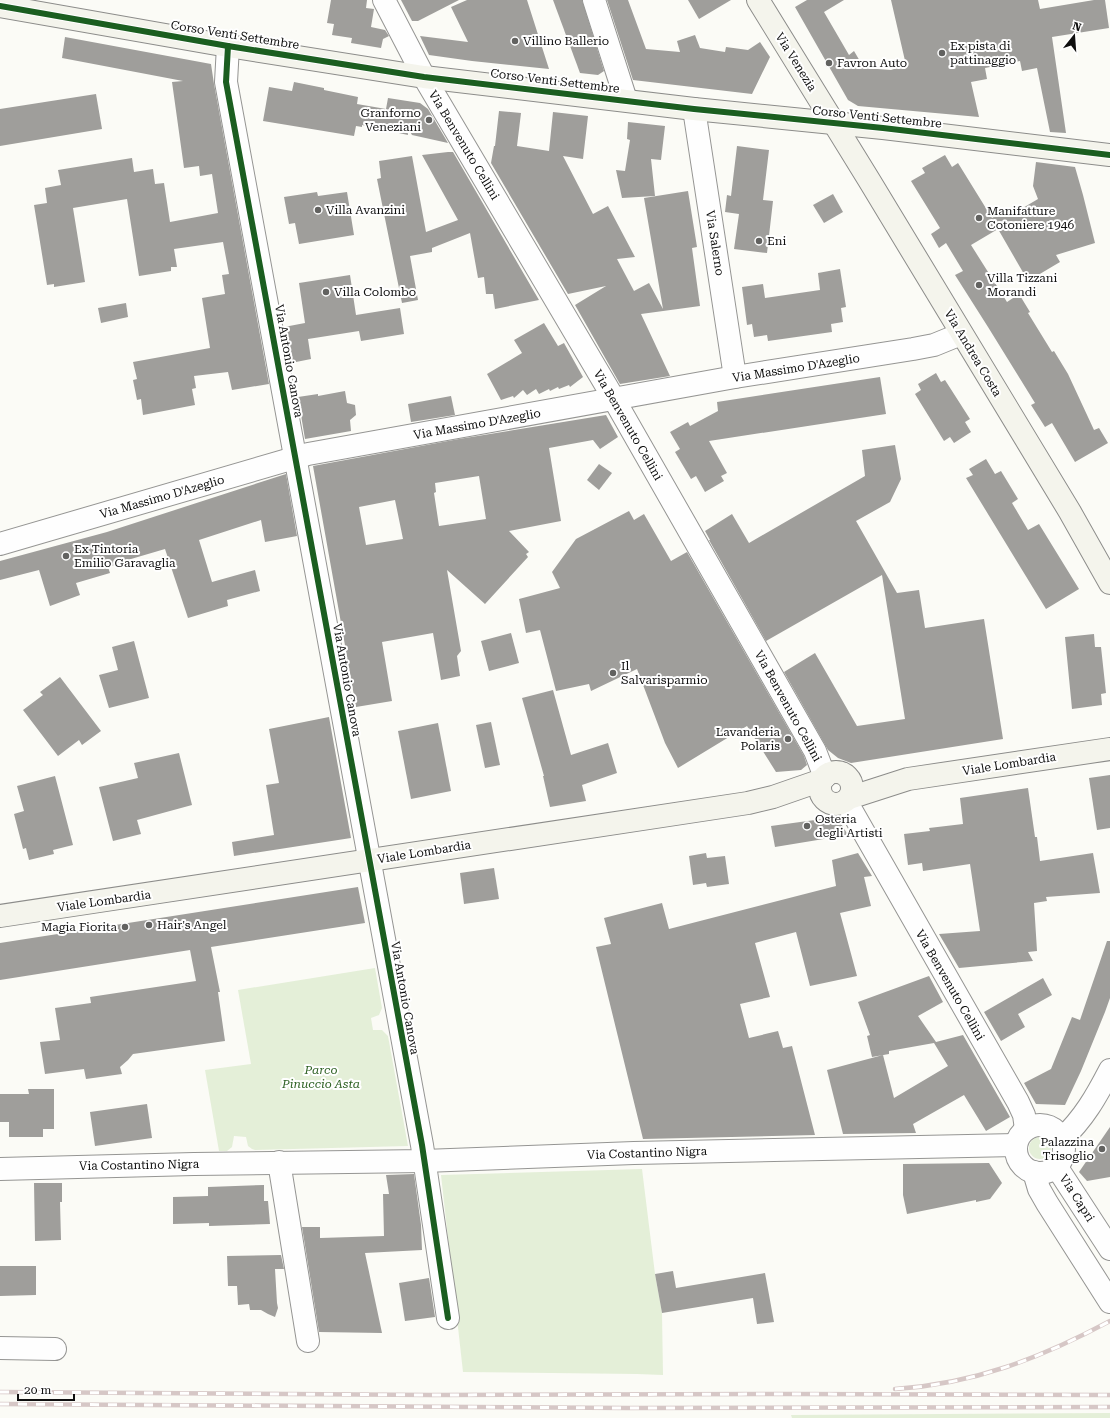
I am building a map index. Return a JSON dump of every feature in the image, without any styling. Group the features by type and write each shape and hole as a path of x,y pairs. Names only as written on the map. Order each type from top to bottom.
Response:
{"street":[{"name":"Via Benvenuto Cellini","path":"384,0 424,77 614,400 815,751 823,779"},
{"path":"594,0 626,100"},
{"name":"Via Venezia","path":"758,0 834,123"},
{"name":"Corso Venti Settembre","path":"8,5 228,46 424,77 694,109 834,123 1110,155"},
{"name":"Via Antonio Canova","path":"228,46 226,82 424,1161 448,1318"},
{"name":"Via Salerno","path":"694,109 735,377"},
{"name":"Via Andrea Costa","path":"834,123 1070,512 1110,583"},
{"name":"Via Massimo D'Azeglio","path":"0,544 308,454 735,377 923,347 948,340 961,334"},
{"name":"Viale Lombardia","path":"0,916 753,802 841,800 908,779 1110,749"},
{"path":"838,772 847,776 852,785 852,789 841,800 825,800 821,792 821,784 823,779 833,773 838,772"},
{"name":"Viale Lombardia","path":"847,776 908,779"},
{"name":"Viale Lombardia","path":"753,802 823,779"},
{"name":"Via Benvenuto Cellini","path":"841,800 1018,1102 1024,1115 1021,1137"},
{"path":"1062,1140 1082,1119 1091,1106 1110,1070"},
{"path":"1039,1125 1053,1129 1062,1140 1064,1151 1060,1162 1046,1172 1034,1172 1028,1169 1018,1159 1021,1137 1039,1125"},
{"name":"Via Costantino Nigra","path":"0,1169 279,1162 424,1161 1021,1137"},
{"path":"279,1162 308,1341"},
{"name":"Via Capri","path":"1056,1166 1110,1249"},
{"path":"1034,1172 1039,1189 1107,1297"},
{"path":"0,1348 55,1349"}],"green space":[{"name":"Parco Pinuccio Asta","path":"375,968 382,1008 379,1015 371,1018 373,1030 382,1030 388,1036 408,1146 255,1150 248,1146 246,1137 234,1136 232,1147 227,1151 219,1151 205,1070 251,1064 238,990"},
{"path":"1036,1137 1044,1137 1051,1144 1051,1152 1044,1159 1036,1159 1029,1152 1029,1144"},
{"path":"642,1169 655,1274 662,1313 663,1375 463,1372 441,1175"},
{"path":"1110,1413 1110,1418 792,1418 791,1415"}],"building":[{"path":"331,0 367,0 366,8 374,9 371,27 385,30 389,36 383,39 381,48 351,43 352,38 332,35 334,24 327,23"},
{"path":"401,0 459,0 418,21 412,21"},
{"path":"467,0 527,0 549,69 429,55 420,36 468,42 451,7"},
{"path":"553,0 582,0 604,71 598,75 580,73"},
{"path":"607,0 628,0 646,49 680,52 677,41 695,35 700,48 725,52 726,47 748,50 760,42 770,57 752,94 633,80"},
{"path":"688,0 731,0 699,19"},
{"path":"807,0 844,0 824,12 849,55 854,51 864,68 891,70 906,65 891,0 1038,0 1040,9 1094,0 1105,0 1109,28 1052,37 1066,133 1050,132 1037,68 1022,71 1020,61 985,68 987,79 971,82 979,117 858,106 848,100 795,7"},
{"path":"65,37 211,64 269,384 232,390 228,372 194,376 196,388 192,389 195,405 143,415 141,399 137,400 133,380 137,379 133,362 210,348 202,298 225,294 222,275 229,274 223,242 174,249 177,267 171,267 171,271 139,276 127,199 73,208 85,282 54,287 54,284 47,285 34,205 47,203 45,188 61,185 58,170 132,158 134,172 153,169 155,184 164,183 170,222 218,213 212,174 200,176 199,166 184,168 172,82 183,81 62,58"},
{"path":"294,82 358,97 357,104 386,109 388,98 420,103 428,109 448,143 412,135 407,126 408,135 362,125 362,127 356,126 354,136 263,121 269,87 292,91"},
{"path":"96,94 102,129 0,146 0,109"},
{"path":"499,111 521,113 517,146 549,151 553,112 588,116 583,159 563,156 593,214 608,206 635,257 617,259 634,291 649,283 663,309 644,198 688,191 697,247 692,248 700,306 641,314 670,376 620,384 575,305 606,286 568,294 491,163 495,146"},
{"path":"628,122 665,126 661,160 651,159 655,196 622,198 616,170 625,171 630,140 627,139"},
{"path":"737,146 769,150 763,200 773,201 767,253 734,249 739,214 725,212 727,195 731,196"},
{"path":"453,152 539,300 495,309 493,294 486,294 484,277 478,278 470,233 432,248 432,252 410,256 418,300 402,303 377,179 381,178 379,161 412,156 426,232 458,220 422,155"},
{"path":"945,155 952,167 958,163 992,218 1006,210 1009,216 1038,199 1033,186 1036,162 1075,167 1095,243 1056,255 1060,262 1028,281 998,229 971,245 1007,302 1019,294 1030,312 1028,313 1052,352 1054,351 1068,374 1094,430 1099,428 1108,443 1075,462 1052,423 1045,427 1031,405 1035,403 955,275 963,271 946,243 939,248 931,234 940,228 911,181 925,173 922,168"},
{"name":"Villa Avanzini","path":"317,192 318,196 347,192 354,235 299,244 295,223 289,224 284,197"},
{"path":"833,194 843,212 824,223 813,205"},
{"path":"840,269 846,307 841,308 843,322 831,324 832,332 768,341 767,335 754,337 752,324 747,325 742,287 763,284 765,298 820,290 818,273"},
{"path":"350,275 356,315 400,308 404,334 361,341 359,331 308,339 311,359 291,363 284,327 305,323 299,283"},
{"path":"126,303 128,317 101,323 98,308"},
{"path":"544,323 558,346 564,343 583,377 570,387 569,385 559,389 558,387 550,391 549,389 539,394 536,389 527,395 523,390 514,398 513,396 501,400 487,374 522,353 514,340"},
{"path":"936,373 941,382 945,380 970,419 965,422 971,432 954,443 950,437 944,441 915,394 921,390 918,384"},
{"path":"880,377 886,414 709,441 727,473 721,476 724,481 705,492 696,476 691,479 675,452 680,449 670,432 688,422 690,426 718,411 717,402"},
{"path":"345,391 347,403 355,405 356,415 350,420 351,431 305,439 298,397 318,394 318,396"},
{"path":"451,396 455,415 411,422 408,404"},
{"path":"606,415 618,437 600,449 593,440 549,448 561,521 509,531 529,552 526,554 528,557 485,604 447,570 461,651 457,656 460,676 441,680 433,633 382,642 392,701 356,707 313,466 459,439","holes":["479,476 486,519 439,526 434,493 436,492 435,483","395,500 403,539 366,545 359,507"]},
{"path":"895,445 901,479 890,502 856,521 897,593 919,590 925,628 984,619 1003,739 851,763 838,758 828,750 784,672 815,653 857,726 905,719 882,575 766,641 705,531 732,514 749,543 865,476 862,450"},
{"path":"986,459 995,474 1001,471 1018,499 1012,503 1028,530 1039,524 1079,589 1046,609 966,478 973,475 969,469"},
{"path":"599,464 612,473 599,490 587,480"},
{"path":"286,474 297,536 265,542 261,520 199,540 212,582 255,570 260,591 227,600 228,606 188,618 165,549 114,564 115,565 108,567 110,573 76,583 80,595 50,606 39,570 0,580 0,561 107,532"},
{"path":"629,511 634,520 644,514 671,561 687,552 804,756 807,765 801,770 776,772 747,726 678,768 665,743 637,669 591,691 589,684 556,691 540,630 526,633 519,599 560,588 552,572 576,539"},
{"path":"511,633 519,663 489,671 481,641"},
{"path":"1094,634 1095,647 1101,647 1106,693 1101,694 1102,705 1072,709 1065,637"},
{"path":"134,641 149,698 109,708 99,675 118,670 112,647"},
{"path":"60,677 101,731 82,745 79,740 58,756 23,710 43,695 40,692"},
{"path":"553,690 571,755 608,743 617,773 582,785 586,801 550,807 544,776 522,698"},
{"path":"329,717 351,838 234,856 232,842 274,835 266,785 279,783 269,729"},
{"path":"491,722 500,765 485,768 476,725"},
{"path":"438,723 451,791 411,799 398,731"},
{"path":"179,753 192,805 137,820 141,834 113,841 99,787 138,778 134,763"},
{"path":"1110,775 1110,828 1097,830 1089,778"},
{"path":"55,776 73,845 53,850 54,854 29,860 26,848 23,849 14,814 24,811 17,786"},
{"path":"1028,788 1040,861 1093,853 1100,893 1046,897 1047,901 1034,903 1037,951 1028,952 1033,961 959,968 939,934 980,931 970,864 923,871 922,863 908,865 904,834 930,831 929,828 963,824 960,798"},
{"path":"837,817 848,835 775,847 771,826"},
{"path":"706,853 707,858 725,856 729,884 707,887 706,883 693,885 689,856"},
{"path":"858,853 872,876 864,877 871,906 840,913 857,976 810,986 796,932 755,943 770,997 740,1004 749,1038 778,1031 783,1048 792,1046 815,1135 643,1139 596,947 611,944 604,918 662,903 669,929 836,886 832,860"},
{"path":"494,868 499,899 464,904 460,873"},
{"path":"358,887 365,923 211,947 220,992 218,992 225,1041 133,1054 120,1067 122,1074 86,1079 84,1069 45,1074 40,1042 60,1040 55,1008 91,1003 90,997 196,981 190,950 0,980 0,943"},
{"path":"1107,941 1110,941 1110,998 1081,1071 1065,1105 1036,1104 1024,1083 1051,1069 1072,1017 1080,1020"},
{"path":"929,976 943,1002 918,1016 936,1042 963,1035 1010,1117 986,1131 964,1095 913,1124 916,1133 843,1134 827,1070 882,1055 872,1057 867,1036 870,1035 858,1002","holes":["934,1043 948,1066 894,1098 883,1055 889,1054 889,1051"]},
{"path":"1043,978 1052,995 1018,1014 1025,1027 1001,1041 984,1012"},
{"path":"28,1089 54,1089 54,1129 43,1129 43,1137 9,1137 9,1122 0,1122 0,1094 29,1094"},
{"path":"147,1104 152,1138 95,1146 90,1112"},
{"name":"Palazzina Trisoglio","path":"1110,1127 1110,1177 1087,1181 1079,1172"},
{"path":"989,1163 1002,1183 990,1199 976,1202 976,1200 907,1214 903,1195 903,1164"},
{"path":"414,1174 421,1225 422,1250 365,1253 382,1333 319,1332 302,1227 320,1227 320,1238 384,1236 383,1194 389,1194 386,1175"},
{"path":"34,1183 62,1183 62,1202 60,1202 61,1240 35,1241"},
{"path":"264,1185 264,1201 268,1201 270,1224 209,1226 209,1223 173,1224 173,1197 208,1196 208,1187"},
{"path":"281,1255 284,1269 275,1269 278,1308 275,1317 261,1310 250,1310 249,1304 238,1305 237,1286 228,1286 227,1256"},
{"path":"0,1266 36,1266 36,1295 0,1296"},
{"path":"673,1271 676,1288 765,1273 774,1322 757,1324 753,1298 662,1313 655,1274"},
{"path":"429,1278 435,1317 405,1321 399,1283"}],"railway":[{"path":"895,1389 952,1381 980,1375 1006,1367 1058,1347 1110,1321"},
{"path":"0,1392 431,1395 1110,1395"},
{"path":"0,1404 628,1408 1110,1407"}],"cycle path":[{"path":"0,6 228,46 424,77 694,109 883,128 1110,155"},
{"path":"228,46 226,82 422,1145 448,1318"}],"place":[{"name":"Villino Ballerio","path":"515,41"},
{"name":"Ex pista di pattinaggio","path":"942,53"},
{"name":"Favron Auto","path":"829,63"},
{"name":"Granforno Veneziani","path":"429,120"},
{"name":"Villa Avanzini","path":"318,210"},
{"name":"Manifatture Cotoniere 1946","path":"979,218"},
{"name":"Eni","path":"759,241"},
{"name":"Villa Tizzani Morandi","path":"979,285"},
{"name":"Villa Colombo","path":"326,292"},
{"name":"Ex Tintoria Emilio Garavaglia","path":"66,556"},
{"name":"Il Salvarisparmio","path":"613,673"},
{"name":"Lavanderia Polaris","path":"788,739"},
{"name":"Osteria degli Artisti","path":"807,826"},
{"name":"Hair's Angel","path":"149,925"},
{"name":"Magia Fiorita","path":"125,927"},
{"name":"Palazzina Trisoglio","path":"1102,1149"}]}
